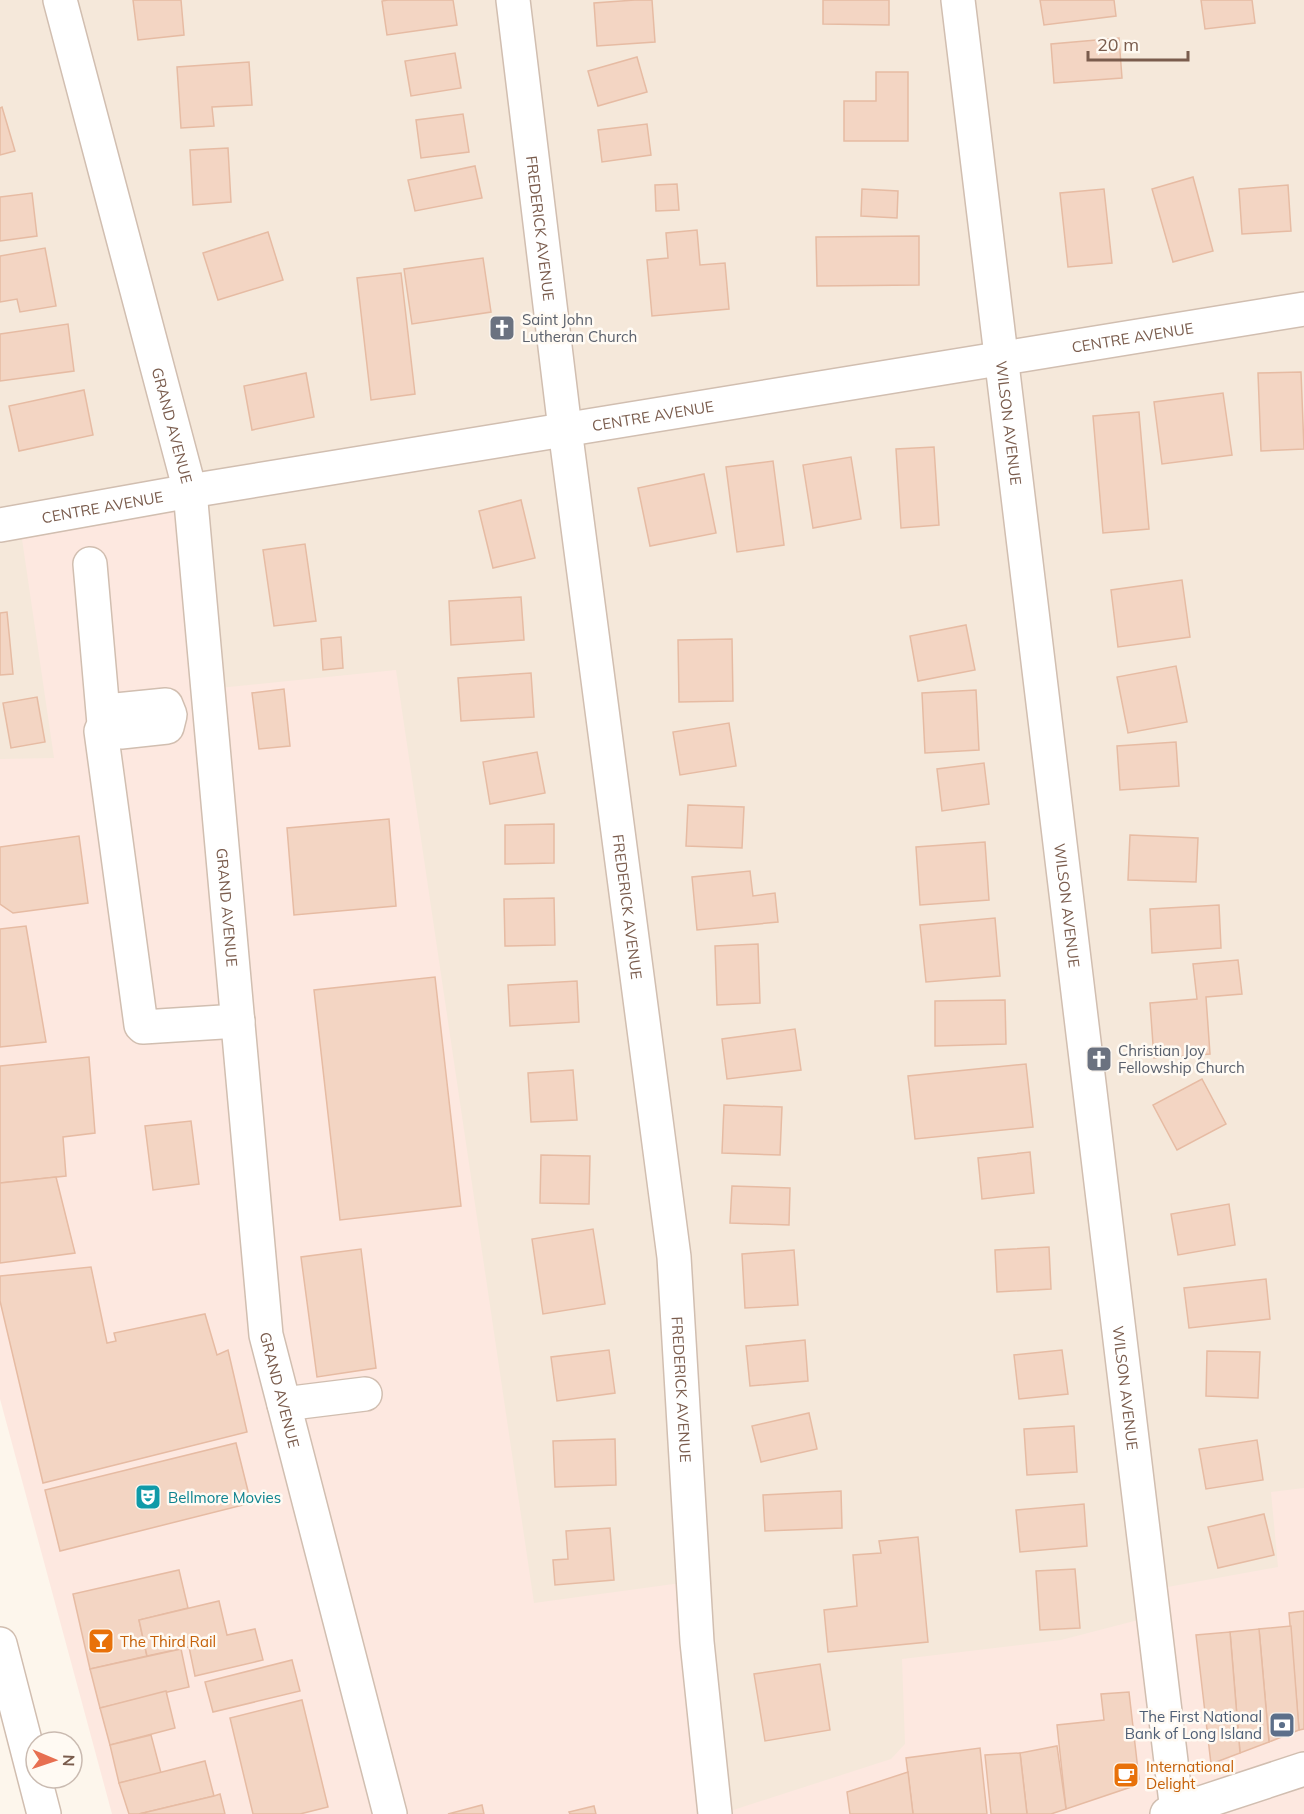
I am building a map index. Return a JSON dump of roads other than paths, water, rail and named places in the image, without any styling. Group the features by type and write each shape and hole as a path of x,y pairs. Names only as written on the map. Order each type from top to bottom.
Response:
{"street":[{"name":"GRAND AVENUE","path":"60,0 190,490 266,1335 390,1814"},
{"name":"FREDERICK AVENUE","path":"513,0 565,429 674,1257 697,1642 715,1814"},
{"name":"WILSON AVENUE","path":"957,0 1172,1812"},
{"name":"CENTRE AVENUE","path":"0,525 190,490 1304,309"},
{"path":"90,564 104,724"},
{"path":"210,712 170,715 166,705 116,710 101,731 141,1025 142,1027 238,1021"},
{"path":"284,1404 365,1394"},
{"path":"0,1644 45,1814"},
{"path":"1172,1812 1304,1769"}],"place":[{"name":"Saint John Lutheran Church","path":"502,328"},
{"name":"Christian Joy Fellowship Church","path":"1099,1059"},
{"name":"Bellmore Movies","path":"148,1497"},
{"name":"The Third Rail","path":"101,1641"},
{"name":"The First National Bank of Long Island","path":"1282,1725"},
{"name":"International Delight","path":"1126,1775"}]}
